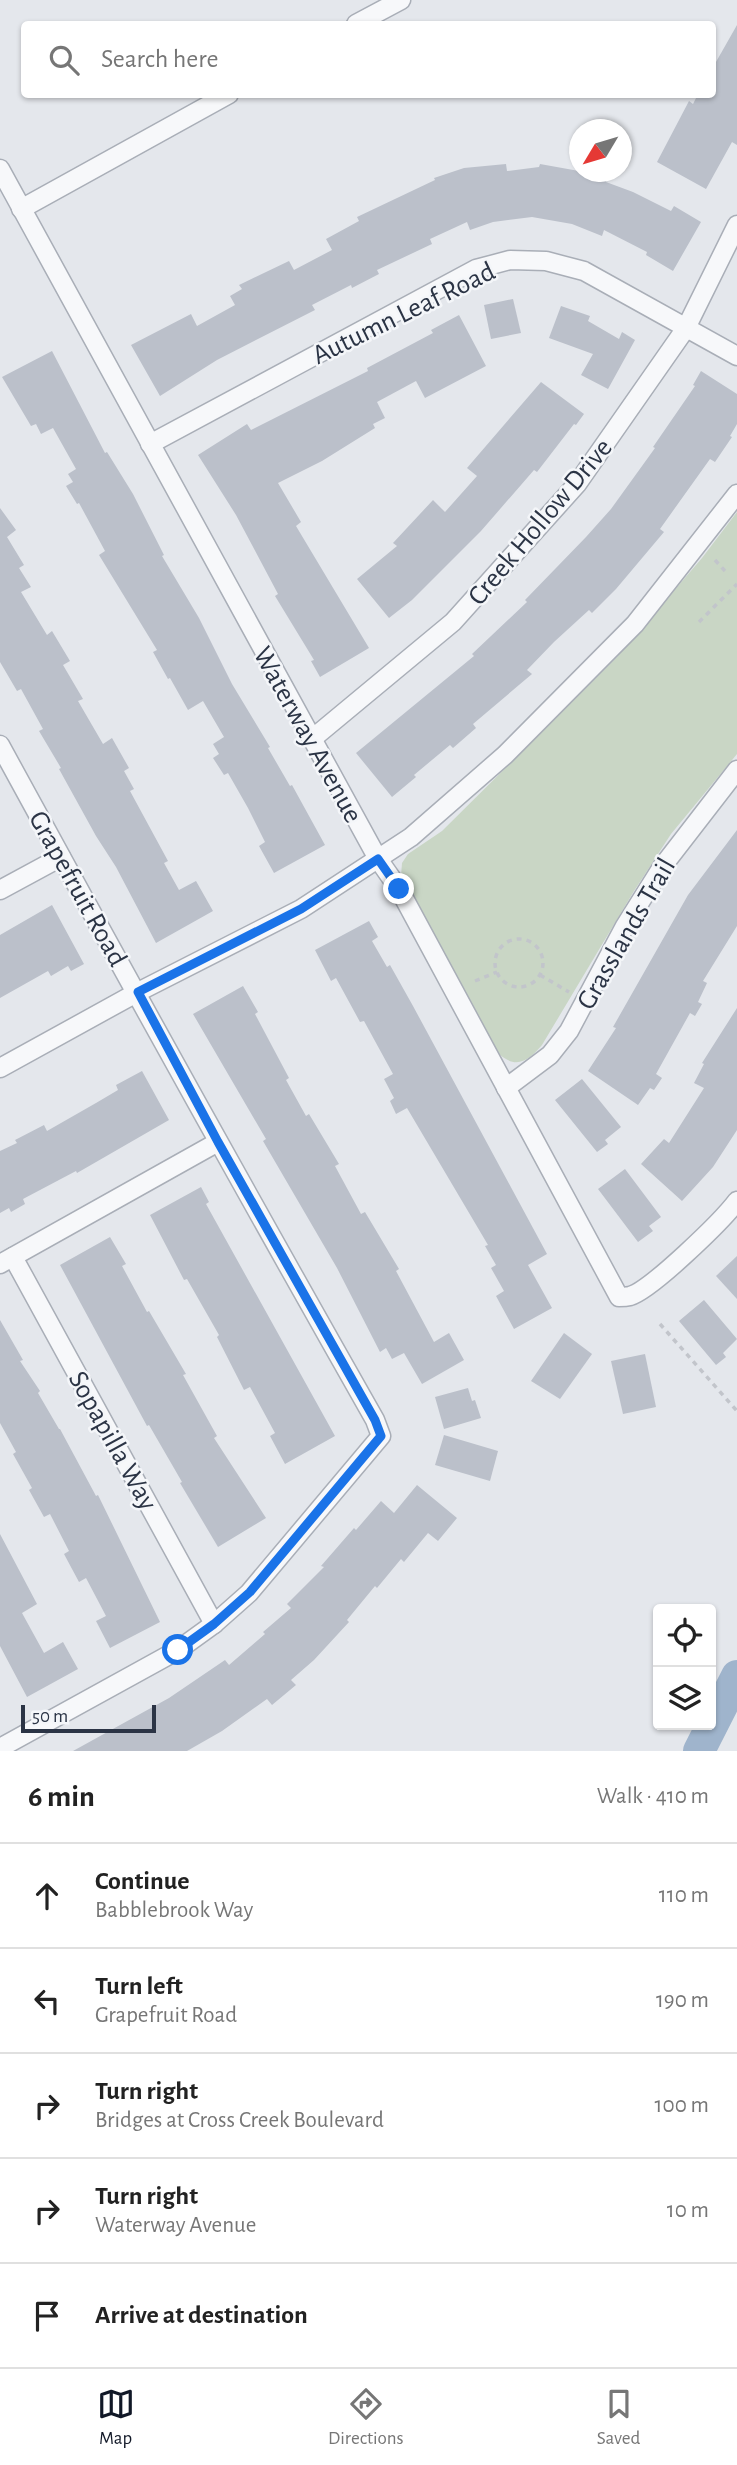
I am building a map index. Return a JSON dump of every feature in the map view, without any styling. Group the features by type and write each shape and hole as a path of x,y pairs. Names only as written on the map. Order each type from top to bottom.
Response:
{"street":[{"path":"362,21 401,0"},
{"path":"21,209 222,98"},
{"name":"Waterway Avenue","path":"0,169 378,859 399,889 619,1297 631,1296 666,1270 737,1201"},
{"name":"Creek Hollow Drive","path":"312,739 453,622 577,484 685,328 737,225"},
{"name":"Autumn Leaf Road","path":"150,444 476,269 510,260 546,261 584,271 737,356"},
{"path":"0,1068 138,992 301,909 411,837 484,774 635,624 737,494"},
{"name":"Grapefruit Road","path":"0,745 218,1142 375,1420 381,1436 250,1592 214,1624"},
{"name":"Grasslands Trail","path":"506,1088 550,1055 569,1031 625,926 662,867 737,770"},
{"path":"0,890 61,857"},
{"path":"7,1260 218,1142"},
{"name":"Sopapilla Way","path":"7,1260 214,1624"},
{"path":"2,1742 178,1650 214,1624"}],"path":[{"path":"715,560 725,571"},
{"path":"699,622 737,584"},
{"path":"515,939 523,939 537,947 541,954 543,962 540,975 533,983 518,987 504,982 497,972 495,961 501,947 515,939"},
{"path":"475,981 497,972"},
{"path":"540,975 569,992"},
{"path":"660,1324 737,1411"}],"green space":[{"path":"737,512 737,754 671,834 542,1045 522,1061 505,1059 499,1054 401,876 402,863 408,854 442,831 617,657 702,558"}],"building":[{"path":"737,25 737,145 732,142 706,189 657,162 689,101 693,104 696,98 716,98 716,62"},
{"path":"506,164 507,171 539,167 540,164 569,169 569,182 606,182 671,211 674,206 701,222 673,271 646,255 647,252 604,230 602,236 572,224 532,217 493,222 470,230 467,222 430,239 432,244 377,270 379,274 312,305 315,310 217,360 160,396 131,345 191,314 197,326 235,305 230,296 242,289 239,285 289,261 294,270 332,250 326,239 359,221 357,217 435,180 434,178 464,168"},
{"path":"513,299 521,333 491,339 484,305"},
{"path":"561,306 590,316 588,321 619,339 622,332 635,340 608,389 581,375 593,354 549,338"},
{"path":"459,315 486,366 425,398 416,381 377,402 385,418 373,424 375,428 322,461 278,483 301,522 296,526 369,648 320,677 311,661 314,660 275,596 278,594 236,515 198,455 247,424 251,430 368,371 367,368 433,333 431,330"},
{"path":"52,351 105,453 107,452 133,494 164,555 162,556 199,618 232,684 325,845 274,873 259,846 265,842 248,808 228,773 224,775 213,758 219,754 213,744 224,737 203,701 188,710 170,678 168,679 153,652 157,650 99,555 105,551 79,503 77,504 66,486 73,482 68,474 76,469 53,428 41,434 36,424 31,426 2,377"},
{"path":"701,371 737,394 737,424 730,436 732,437 715,462 710,459 660,529 664,532 616,589 592,613 589,610 554,642 527,670 532,674 473,724 476,728 453,748 450,745 392,797 356,753 474,656 472,654 527,602 525,600 586,537 611,509 655,448 653,447 695,386 693,385"},
{"path":"541,382 584,414 537,472 534,470 481,531 412,600 389,618 357,579 397,546 393,543 433,500 445,512 477,476 467,468"},
{"path":"0,508 16,530 7,537 24,565 19,568 31,587 21,592 47,635 52,631 70,661 63,665 83,699 78,701 103,744 112,738 129,768 124,771 134,789 130,791 168,861 164,863 179,890 196,881 213,911 156,943 59,769 61,768 39,731 43,729 21,689 17,691 0,662"},
{"path":"737,830 737,926 703,981 707,983 698,1002 702,1004 695,1016 690,1013 656,1074 662,1078 654,1090 650,1088 638,1105 588,1071 616,1028 613,1027 688,895"},
{"path":"52,905 84,964 71,971 68,966 51,976 48,971 0,998 0,935"},
{"path":"369,921 378,937 372,941 387,967 390,965 413,1006 547,1254 528,1265 552,1308 514,1329 496,1296 504,1291 491,1268 496,1265 485,1246 488,1245 407,1108 396,1114 390,1101 394,1098 384,1079 393,1074 364,1021 360,1022 336,978 331,981 315,950"},
{"path":"243,986 289,1078 286,1080 306,1116 309,1114 339,1164 335,1166 361,1214 365,1212 399,1269 396,1271 434,1342 449,1333 464,1360 422,1384 404,1353 392,1359 386,1348 380,1352 337,1268 263,1141 266,1139 193,1014"},
{"path":"737,1008 737,1130 713,1167 682,1201 641,1164 664,1139 669,1143 704,1088 694,1083 704,1064 702,1063"},
{"path":"142,1071 169,1120 77,1173 76,1171 23,1199 25,1204 11,1212 9,1208 0,1213 0,1151 44,1125 47,1131 118,1090 116,1085"},
{"path":"582,1079 621,1127 605,1140 608,1144 597,1152 555,1100"},
{"path":"625,1169 661,1217 649,1226 653,1231 638,1242 598,1189"},
{"path":"201,1187 209,1202 206,1204 335,1436 285,1464 270,1436 275,1433 250,1387 244,1390 217,1337 219,1335 187,1279 184,1280 150,1215"},
{"path":"110,1237 126,1264 122,1266 147,1312 149,1311 186,1374 183,1375 217,1436 214,1438 266,1518 218,1547 149,1425 147,1426 60,1265"},
{"path":"737,1256 737,1299 716,1276"},
{"path":"704,1300 737,1339 723,1353 726,1357 716,1365 679,1321"},
{"path":"0,1320 23,1360 20,1361 40,1391 38,1393 96,1496 98,1495 160,1622 110,1648 96,1621 106,1616 86,1578 79,1582 64,1554 69,1551 50,1514 44,1517 29,1490 32,1488 0,1423"},
{"path":"564,1333 592,1354 560,1399 531,1381"},
{"path":"645,1354 656,1407 623,1414 611,1361"},
{"path":"468,1388 481,1418 444,1429 435,1397"},
{"path":"444,1435 498,1451 490,1481 435,1465"},
{"path":"417,1485 457,1518 438,1541 428,1533 404,1562 401,1559 377,1588 375,1586 347,1620 349,1622 314,1660 291,1680 296,1685 272,1705 267,1699 222,1731 187,1751 73,1751 169,1698 225,1660 229,1665 291,1608 287,1604 324,1567 321,1566 381,1501 394,1513"},
{"path":"0,1534 37,1604 22,1613 44,1653 63,1642 78,1669 27,1697 0,1646"}],"waterway":[{"path":"699,1751 737,1676"}],"route":[{"path":"178,1650 214,1624 250,1592 381,1436 375,1420 218,1142 138,992 301,909 378,859 399,889"}]}
